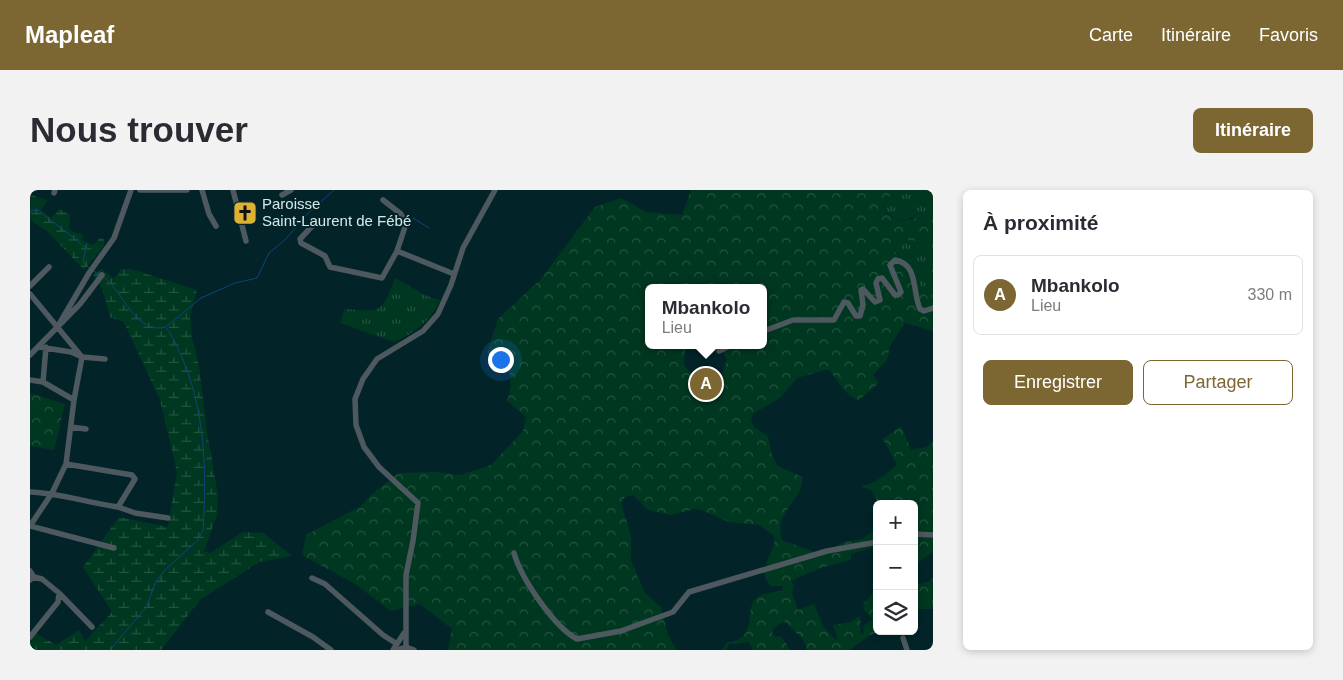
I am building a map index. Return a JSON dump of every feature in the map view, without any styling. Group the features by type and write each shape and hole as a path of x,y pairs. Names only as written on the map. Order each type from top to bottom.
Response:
{"street":[{"path":"58,326 89,273 114,238 131,190"},
{"path":"140,190 187,190"},
{"path":"202,190 209,214 216,226"},
{"path":"233,190 246,241"},
{"path":"282,195 291,190"},
{"path":"406,646 404,634 407,566 413,541 418,503 379,467 364,447 356,424 355,399 364,379 377,359 429,325 444,303 463,248 495,190"},
{"path":"316,222 300,241 328,258 330,266 380,278 397,251 406,221 401,214 383,200"},
{"path":"397,251 454,274"},
{"path":"767,330 792,320 834,320 844,302 848,303 856,316 860,316 863,305 861,290 863,289 875,302 880,300 876,283 878,278 882,278 894,295 898,295 901,292 890,265 895,260 905,263 910,270 920,309 924,311 933,308"},
{"path":"30,286 49,267"},
{"path":"30,355 102,275"},
{"path":"30,294 82,356 66,464 52,493 30,526 114,548"},
{"path":"39,347 105,359"},
{"path":"44,382 46,348"},
{"path":"719,351 723,349"},
{"path":"30,380 44,382 74,400"},
{"path":"72,427 86,429"},
{"path":"66,464 132,475 135,479 118,507"},
{"path":"30,492 52,493 83,502 118,507 135,513 168,518"},
{"path":"918,534 933,535"},
{"path":"514,553 518,569 527,584 564,630 577,639 621,631 673,612 689,592 827,551 873,543"},
{"path":"31,576 42,579 92,626"},
{"path":"312,578 325,584 396,648"},
{"path":"30,637 58,602 59,593"},
{"path":"268,612 313,637 331,650"},
{"path":"396,648 404,634"},
{"path":"903,638 907,650"},
{"path":"396,648 406,646 414,650"}],"green space":[{"path":"691,190 898,190 888,199 885,205 885,213 899,221 918,218 933,236 928,242 908,240 894,248 895,252 908,264 922,290 933,303 933,331 905,323 890,346 887,360 873,375 879,383 859,400 849,395 829,370 824,370 797,378 781,397 753,414 751,420 754,427 768,436 772,455 778,466 802,477 802,485 799,492 781,521 782,540 822,555 843,542 863,539 873,530 873,547 851,554 851,560 820,568 791,581 794,586 792,593 798,610 814,604 823,626 836,640 838,639 833,625 850,622 860,616 861,634 864,634 863,627 872,619 864,610 863,604 873,592 873,634 850,650 807,650 803,639 784,621 774,628 772,633 774,636 782,637 790,650 753,650 749,642 729,644 726,650 722,650 726,643 737,640 747,630 754,600 759,596 782,590 783,586 771,586 766,580 764,573 773,548 774,536 759,525 729,522 701,510 694,509 671,515 648,510 633,495 625,497 621,503 631,536 631,561 645,593 661,607 668,635 677,650 448,650 452,629 420,604 391,611 355,584 302,555 306,535 361,506 372,494 398,473 435,472 460,475 491,465 523,431 526,417 507,401 511,385 509,372 501,362 487,353 498,319 541,279 595,207 621,198 646,212 682,215"},
{"path":"898,190 933,190 933,303 922,290 908,265 895,252 894,248 904,241 915,240 924,242 913,217 899,221 885,212 887,199"},
{"path":"31,195 47,200 41,210 51,218 59,209 70,214 69,228 73,232 82,234 83,240 93,245 100,238 104,239 104,246 84,270 48,232 30,220"},
{"path":"102,269 114,279 121,269 131,269 197,290 190,317 192,337 199,366 208,438 218,495 217,515 204,551 210,553 243,532 263,533 292,556 259,562 200,600 161,650 30,650 30,640 35,633 56,645 79,630 85,641 112,612 83,567 119,517 168,527 177,472 160,400 124,322 110,317 102,288 93,275"},
{"path":"395,278 427,296 440,300 432,314 421,326 394,342 340,323 345,309 374,310 379,308 387,298"},
{"path":"30,393 65,404 54,450 30,446"},
{"path":"901,426 911,450 926,447 933,442 933,552 918,562 918,500 877,500 872,491 862,486 876,481 897,465 883,439"},
{"path":"933,578 933,609 918,609 918,584 928,582"}],"waterway":[{"path":"104,277 138,319 146,325 156,328 166,327 201,298 235,283 257,278 269,253 286,239 304,217 334,190"},
{"path":"30,211 38,210 86,248 83,262 90,269"},
{"path":"413,218 429,228"},
{"path":"93,271 101,275"},
{"path":"110,650 147,606 155,583 165,570 198,540 203,530 205,485 200,419 189,376 176,344 166,328"}],"place":[{"name":"Paroisse Saint-Laurent de Fébé","path":"245,213"},
{"name":"Mbankolo","path":"706,384"}]}
